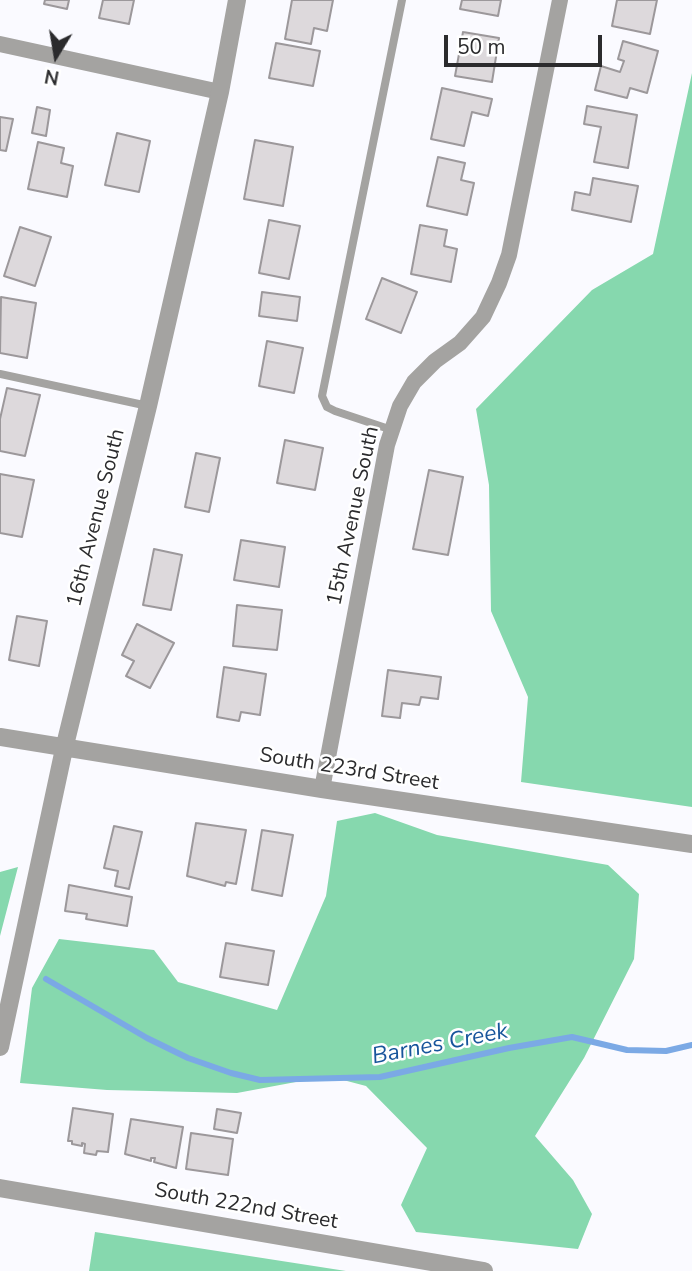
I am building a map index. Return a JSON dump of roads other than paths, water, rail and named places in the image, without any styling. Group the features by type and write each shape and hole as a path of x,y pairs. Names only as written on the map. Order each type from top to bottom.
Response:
{"street":[{"name":"16th Avenue South","path":"0,1046 64,749 148,406 220,92 237,0"},
{"name":"15th Avenue South","path":"322,789 387,445 400,406 414,382 435,360 460,343 483,317 499,283 509,255 559,0"},
{"path":"0,44 220,92"},
{"name":"South 223rd Street","path":"0,737 322,789 692,844"},
{"name":"South 222nd Street","path":"0,1188 447,1268 484,1271"}],"lane":[{"path":"392,430 335,411 327,407 322,396 402,0"},
{"path":"0,374 148,406"}],"waterway":[{"name":"Barnes Creek","path":"46,979 147,1038 188,1058 260,1080 380,1077 572,1037 627,1050 666,1051 692,1045"}]}
